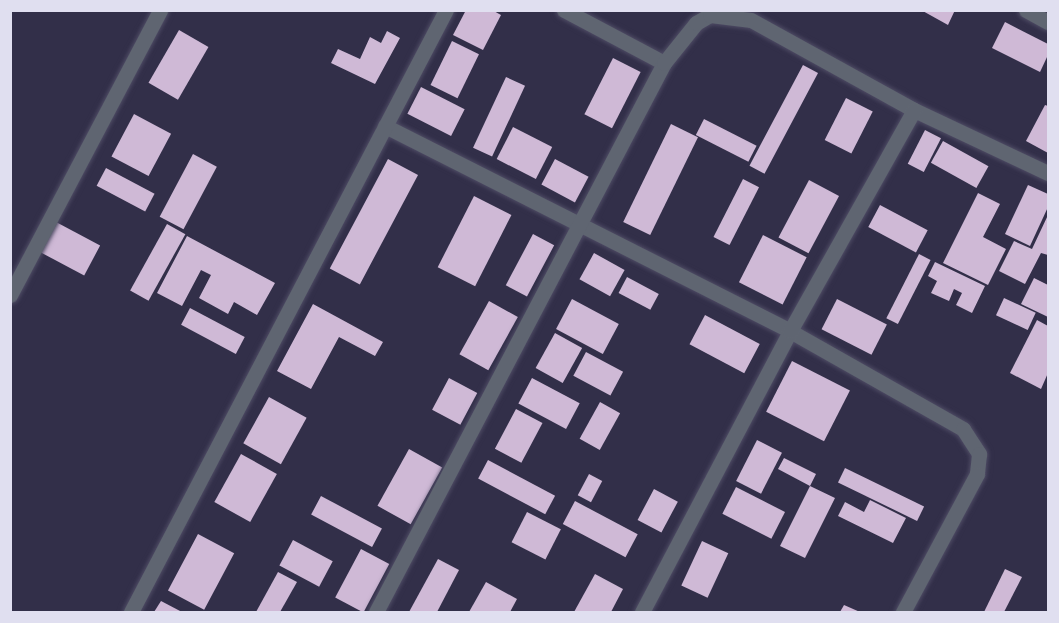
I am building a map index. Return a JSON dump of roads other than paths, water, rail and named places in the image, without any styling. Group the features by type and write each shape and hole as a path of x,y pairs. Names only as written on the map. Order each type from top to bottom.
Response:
{"street":[{"path":"10,295 160,10"},
{"path":"131,612 446,10"},
{"path":"564,10 664,63"},
{"path":"1026,10 1048,22"},
{"path":"376,612 664,63 696,23 710,15 729,15 751,20 914,110 1048,173"},
{"path":"642,612 790,331 914,110"},
{"path":"385,126 790,331 952,421 967,434 979,454 977,474 903,612"}]}
